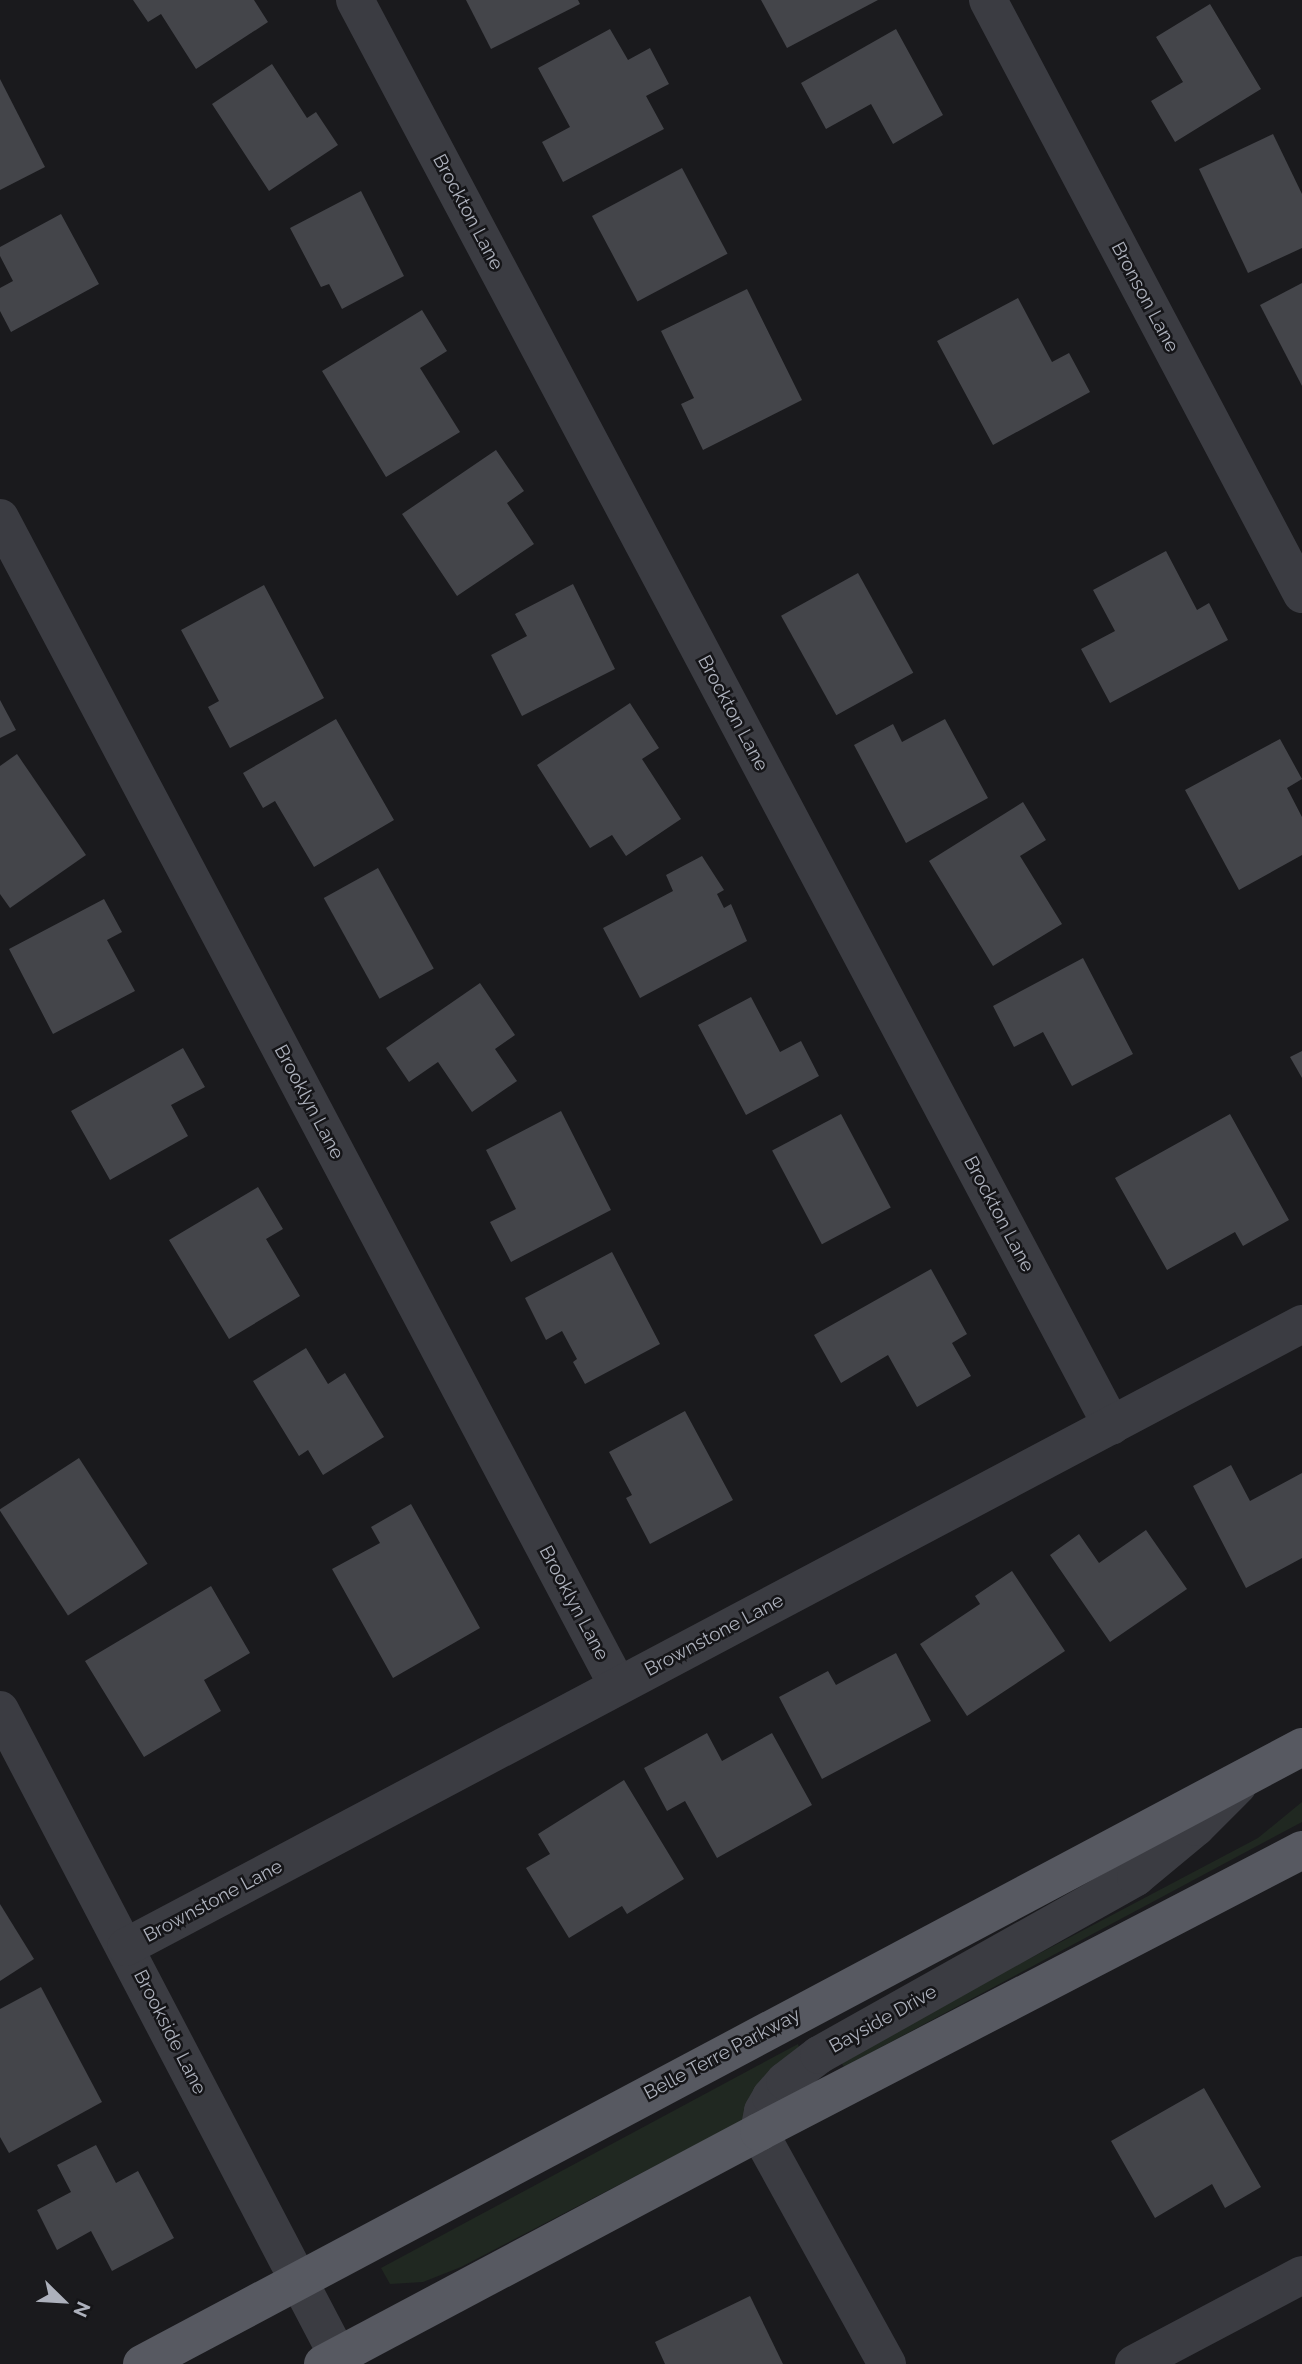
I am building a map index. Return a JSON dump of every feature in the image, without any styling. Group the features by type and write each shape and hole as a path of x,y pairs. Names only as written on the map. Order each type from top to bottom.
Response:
{"main road":[{"name":"Belle Terre Parkway","path":"142,2364 1302,1747"},
{"path":"331,2360 759,2132 1302,1850"}],"street":[{"name":"Brockton Lane","path":"355,0 1111,1426"},
{"name":"Bronson Lane","path":"988,0 1302,594"},
{"name":"Brooklyn Lane","path":"0,518 618,1686"},
{"name":"Brownstone Lane","path":"126,1947 1302,1324"},
{"name":"Brookside Lane","path":"0,1710 299,2280 331,2360"},
{"name":"Bayside Drive","path":"759,2132 763,2111 771,2097 800,2068 829,2049 1136,1877 1196,1827 1247,1776"},
{"path":"759,2132 887,2364"},
{"path":"1134,2364 1302,2276"}],"shaded area":[{"path":"1302,1802 1302,1822 844,2067 839,2059 1258,1838"},
{"path":"798,2044 800,2051 751,2116 461,2267 423,2282 390,2284 381,2268"}],"building":[{"path":"133,0 254,0 268,22 196,69 161,14 148,22"},
{"path":"466,0 578,0 580,4 491,49"},
{"path":"761,0 878,0 787,48"},
{"path":"1210,4 1261,89 1175,142 1151,101 1183,82 1156,37"},
{"path":"610,29 628,60 650,48 669,84 646,96 664,129 563,182 542,142 570,127 538,68"},
{"path":"896,29 943,115 893,144 871,104 826,129 801,83"},
{"path":"272,64 307,118 316,112 338,145 269,191 212,104"},
{"path":"0,79 45,167 0,190"},
{"path":"1273,134 1302,194 1302,248 1248,273 1199,169"},
{"path":"682,168 728,254 637,302 592,216"},
{"path":"361,191 404,276 342,309 329,284 321,287 290,228"},
{"path":"61,214 99,284 11,332 0,311 0,288 13,281 0,256 0,247"},
{"path":"1302,283 1302,386 1260,305"},
{"path":"747,289 802,400 703,450 681,404 694,398 661,331"},
{"path":"1018,298 1052,362 1069,353 1090,392 993,445 937,341"},
{"path":"422,310 447,351 420,368 460,432 386,477 322,371"},
{"path":"496,450 524,491 507,503 534,544 457,596 402,514"},
{"path":"1166,551 1197,610 1209,603 1228,640 1110,703 1081,649 1115,631 1093,590"},
{"path":"858,573 913,673 836,715 781,616"},
{"path":"573,584 615,669 522,716 491,655 527,636 515,614"},
{"path":"264,585 324,698 230,748 208,707 219,701 181,630"},
{"path":"0,700 16,730 0,738"},
{"path":"630,703 659,748 642,759 681,819 626,856 612,835 590,848 537,765"},
{"path":"336,719 394,820 314,867 275,801 263,808 243,773"},
{"path":"945,719 988,798 906,843 854,745 893,724 902,742"},
{"path":"1280,739 1302,779 1287,788 1302,817 1302,855 1239,890 1185,790"},
{"path":"17,754 86,855 10,908 0,894 0,766"},
{"path":"1023,802 1046,840 1020,856 1062,924 993,966 929,861"},
{"path":"702,856 724,890 717,894 724,908 731,904 747,941 640,998 603,928 673,891 666,875"},
{"path":"378,868 434,969 380,999 324,898"},
{"path":"104,899 122,932 107,940 135,991 53,1034 9,949"},
{"path":"1083,958 1133,1054 1072,1086 1043,1032 1014,1047 993,1006"},
{"path":"480,983 515,1035 495,1049 517,1081 472,1112 438,1062 409,1082 386,1048"},
{"path":"751,997 780,1052 801,1041 819,1076 746,1115 698,1025"},
{"path":"183,1048 205,1087 171,1105 188,1136 110,1180 71,1111"},
{"path":"1302,1051 1302,1078 1290,1057"},
{"path":"561,1111 611,1210 511,1262 490,1222 516,1209 486,1150"},
{"path":"841,1114 891,1208 822,1244 772,1151"},
{"path":"1230,1114 1289,1220 1243,1246 1235,1232 1167,1270 1115,1178"},
{"path":"258,1187 283,1229 266,1239 300,1296 229,1339 169,1240"},
{"path":"612,1252 660,1344 585,1384 573,1362 577,1359 562,1331 546,1340 525,1298"},
{"path":"931,1269 967,1334 952,1343 971,1376 917,1407 888,1355 841,1383 814,1335"},
{"path":"306,1348 328,1384 345,1373 384,1437 323,1475 308,1450 299,1456 253,1381"},
{"path":"685,1411 733,1500 650,1544 626,1498 632,1495 609,1452"},
{"path":"79,1458 148,1564 68,1615 0,1509"},
{"path":"1231,1465 1250,1501 1302,1473 1302,1558 1246,1588 1193,1486"},
{"path":"411,1504 480,1628 393,1678 332,1569 380,1543 371,1527"},
{"path":"1146,1530 1187,1589 1110,1642 1050,1555 1079,1534 1099,1563"},
{"path":"1012,1571 1065,1651 967,1716 920,1644 980,1604 975,1596"},
{"path":"211,1586 250,1653 204,1680 221,1711 144,1757 85,1661"},
{"path":"896,1653 931,1721 822,1779 779,1697 828,1671 836,1685"},
{"path":"707,1733 722,1761 772,1733 812,1805 717,1858 685,1801 667,1811 644,1768"},
{"path":"624,1780 684,1879 627,1914 622,1906 569,1938 526,1868 550,1854 538,1834"},
{"path":"0,1904 34,1959 0,1981"},
{"path":"41,1987 102,2102 9,2153 0,2137 0,2009"},
{"path":"1204,2088 1261,2187 1225,2208 1212,2184 1155,2218 1111,2141"},
{"path":"96,2145 116,2183 138,2171 174,2238 112,2271 91,2231 57,2250 37,2210 71,2192 57,2165"},
{"path":"750,2296 783,2364 665,2364 655,2342"}]}
